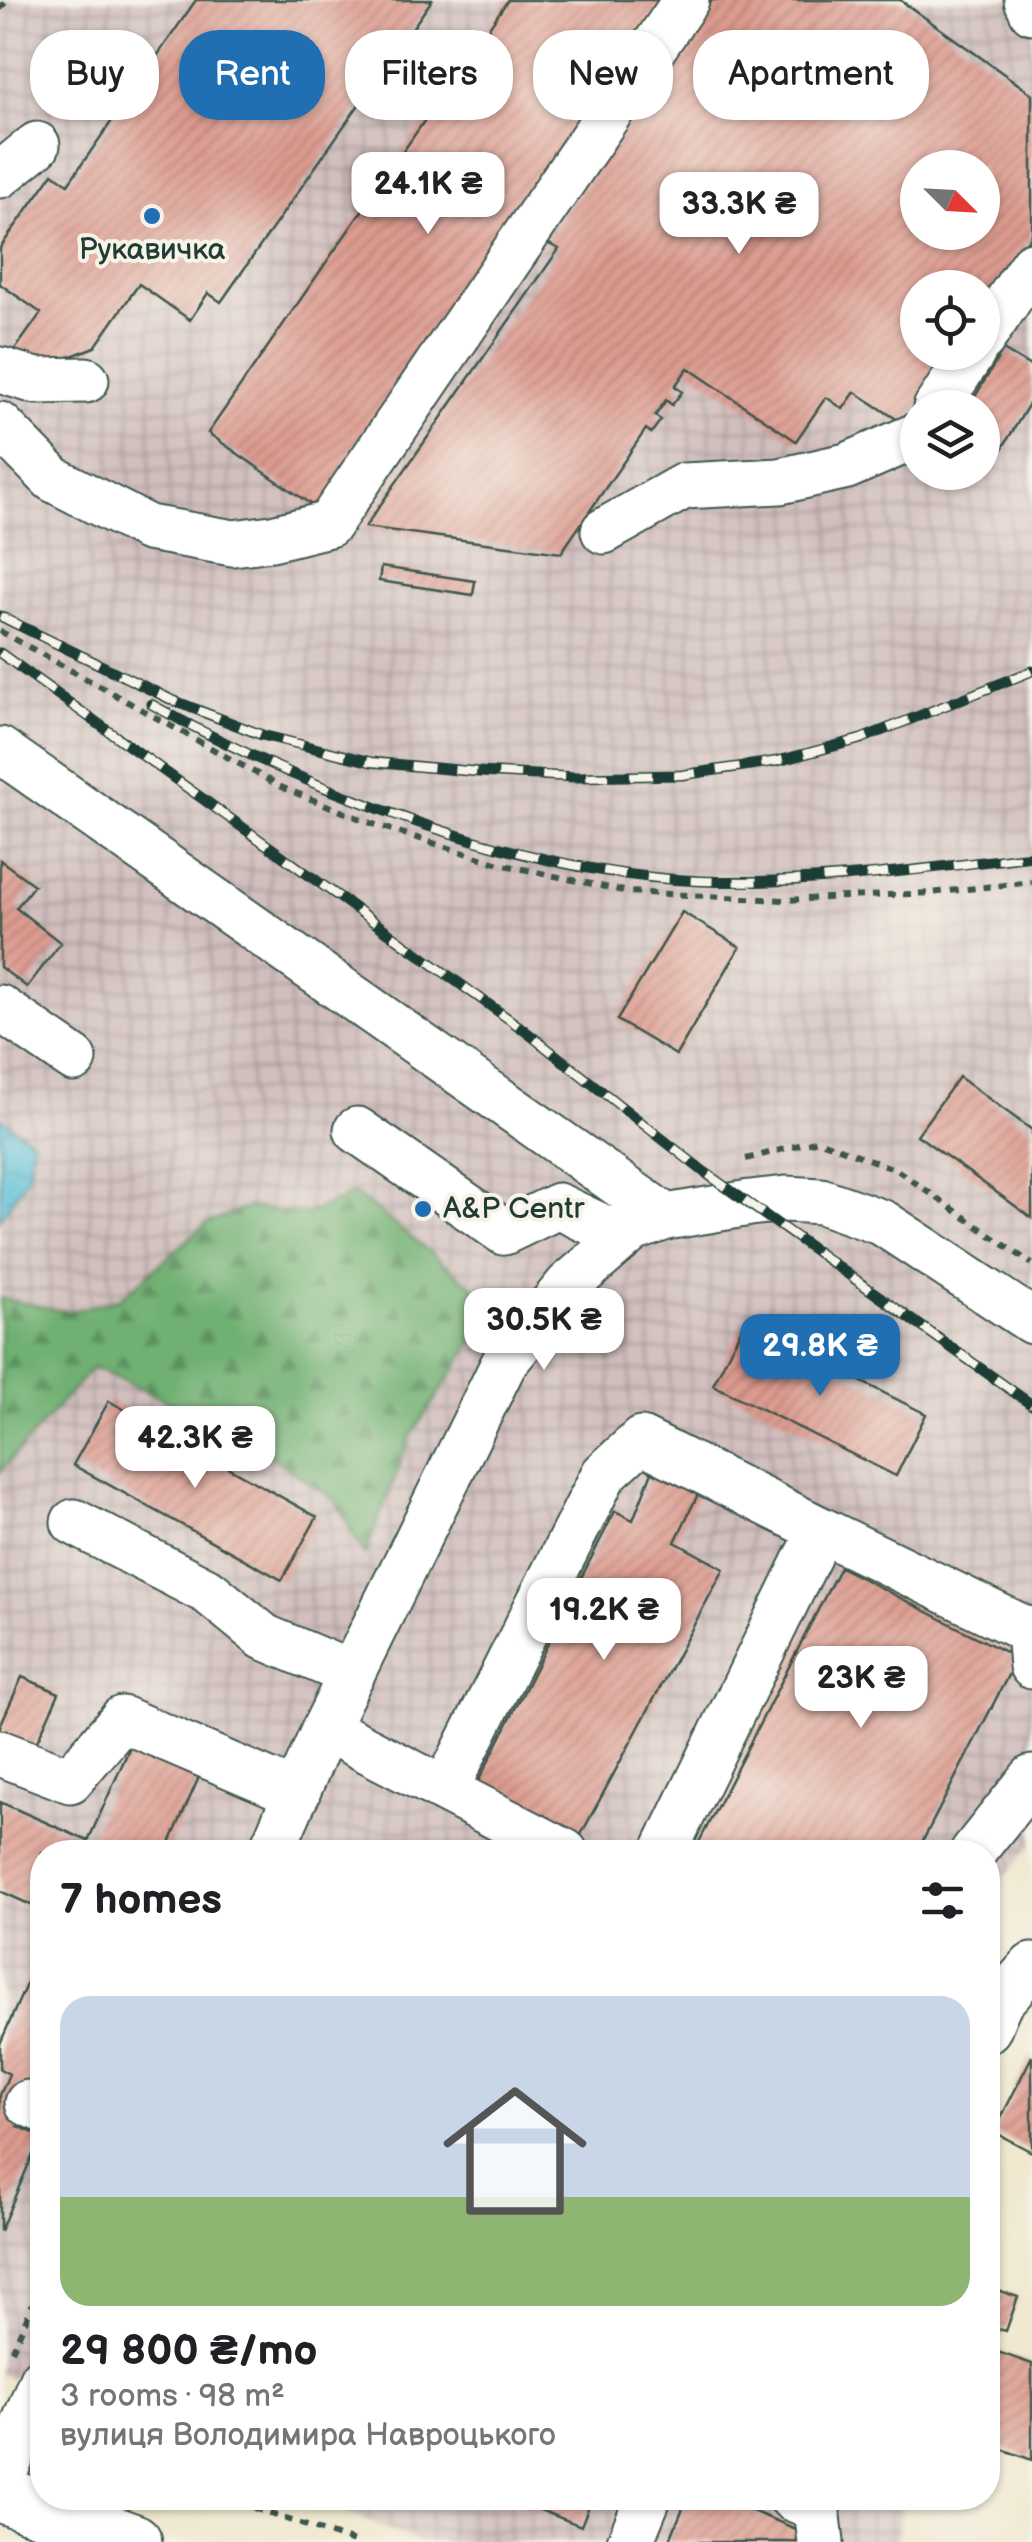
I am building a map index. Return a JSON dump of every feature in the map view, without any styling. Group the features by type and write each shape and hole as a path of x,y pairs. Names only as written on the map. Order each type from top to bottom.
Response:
{"main road":[{"path":"0,2494 30,2505"},
{"path":"45,2510 134,2542"}],"street":[{"path":"0,425 53,480 148,528 233,544 329,524 686,0"},
{"path":"1027,0 1032,11"},
{"path":"0,175 37,145"},
{"path":"1000,312 1032,265"},
{"path":"0,370 36,381 86,380"},
{"path":"604,532 684,486 780,480 847,466 900,443"},
{"path":"0,750 666,1216"},
{"path":"0,1008 74,1060"},
{"path":"357,1130 504,1232 558,1206 623,1237"},
{"path":"277,1840 326,1728 504,1363 568,1285 633,1229 666,1216 786,1199 833,1204 883,1223 1032,1321"},
{"path":"445,1790 604,1474 641,1440 1029,1631 1032,1666"},
{"path":"74,1522 209,1592 264,1637 352,1674"},
{"path":"670,1840 820,1530"},
{"path":"0,1753 70,1780 122,1719 297,1794"},
{"path":"326,1728 542,1840"},
{"path":"983,1840 1032,1778"},
{"path":"1000,2003 1032,1966"},
{"path":"0,2484 25,2370"},
{"path":"630,2542 643,2510"},
{"path":"818,2510 821,2542"}],"path":[{"path":"0,9 6,0"},
{"path":"0,632 281,787 376,825 500,864 628,892 784,900 930,893 1032,882"},
{"path":"741,1160 818,1140 897,1170 1032,1264"},
{"path":"25,2370 30,2344"},
{"path":"259,2510 354,2542"}],"shaded area":[{"path":"0,0 1032,0 1032,1844 1000,1883 1000,1840 30,1840 30,2386 0,2374"},
{"path":"339,2510 901,2510 897,2542 420,2542"}],"green space":[{"path":"354,1193 497,1305 411,1436 365,1555 335,1500 233,1431 93,1367 0,1472 0,1298 68,1312 121,1298 206,1224 249,1207 306,1215"}],"water":[{"path":"0,1117 33,1141 27,1177 0,1220"}],"building":[{"name":"Рукавичка","path":"196,0 432,0 411,30 345,30 345,120 348,120 221,302 208,293 190,320 139,284 95,347 40,368 14,351 41,313 0,284 0,248 53,173 68,184 113,120 159,120 159,53"},
{"path":"508,0 671,0 650,30 533,30 533,120 588,120 319,510 208,433 425,120 513,120 513,30 487,30"},
{"path":"712,0 900,0 1032,94 1032,234 1000,281 1000,270 900,270 900,370 940,370 927,390 900,390 900,421 855,392 843,409 826,397 796,441 688,368 675,386 682,392 672,405 666,400 655,416 661,420 651,433 646,429 561,553 365,527 559,249 545,242 629,120 673,120 673,57"},
{"path":"1003,350 1032,367 1032,399 1000,452 1000,390 979,390 991,370 1000,370"},
{"path":"381,567 475,581 473,595 379,581"},
{"path":"0,860 34,885 16,908 61,943 27,987 0,967"},
{"path":"682,912 740,947 676,1055 617,1020"},
{"path":"959,1077 1032,1130 1032,1218 917,1135"},
{"path":"744,1323 926,1414 896,1476 713,1385"},
{"path":"109,1401 317,1517 282,1580 73,1465"},
{"path":"653,1469 698,1494 675,1542 724,1569 578,1840 476,1786 615,1511 633,1520"},
{"path":"840,1567 1017,1658 923,1840 700,1840"},
{"path":"22,1677 59,1693 34,1748 0,1733"},
{"path":"130,1747 199,1777 171,1840 88,1840"},
{"path":"0,1802 86,1840 30,1840 30,1905 0,1891"},
{"path":"30,1975 30,2101 18,2126 30,2131 30,2161 0,2231 0,2095 9,2074 0,2069 0,2044"},
{"path":"1032,2056 1032,2152 1000,2135 1000,2120"},
{"path":"1000,2291 1018,2297 1006,2331 1000,2329"},
{"path":"1000,2353 1032,2364 1032,2460 1000,2448"},
{"path":"540,2510 587,2510 581,2526"},
{"path":"682,2510 749,2510 806,2533 803,2542 669,2542"}],"railway":[{"path":"0,616 172,700 262,735 371,762 479,772 575,777 682,775 778,761 861,739 1032,671"},
{"path":"0,653 520,1027 703,1171 1032,1405"},
{"path":"151,704 277,767 417,822 489,845 632,875 701,881 784,881 1032,856"}],"place":[{"name":"Рукавичка","path":"152,216"},
{"name":"A&P Centr","path":"423,1209"}]}
